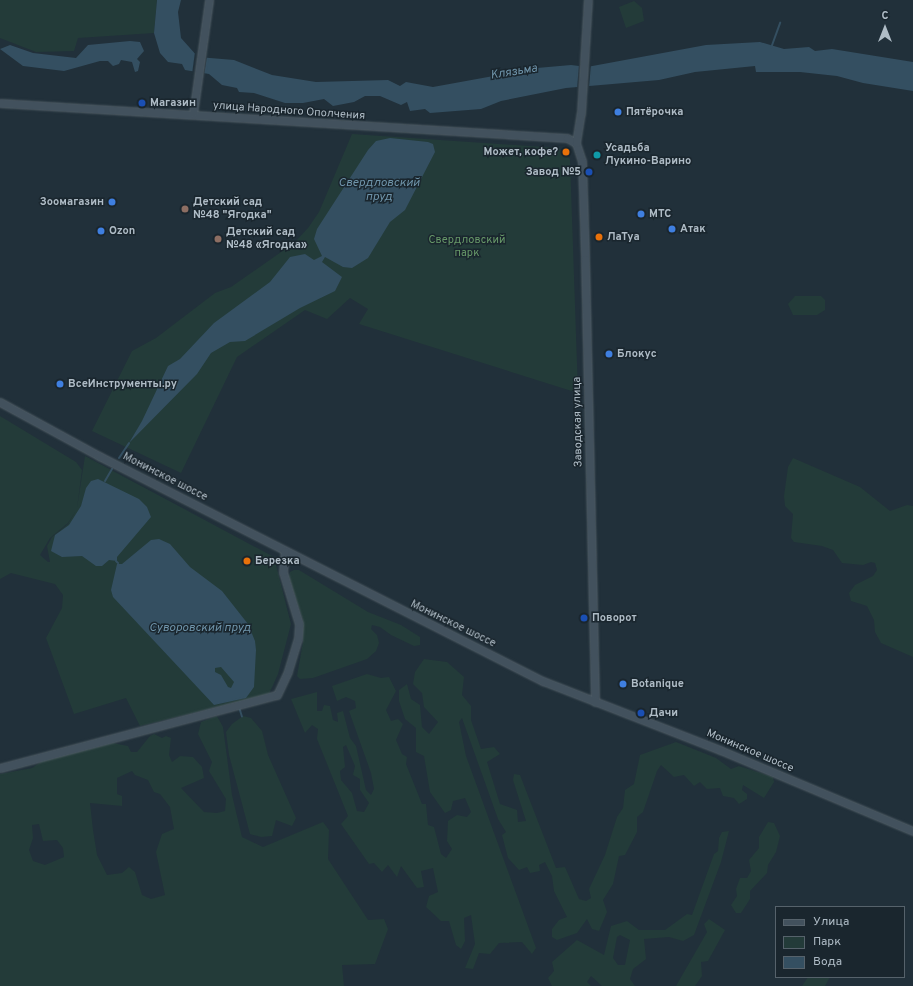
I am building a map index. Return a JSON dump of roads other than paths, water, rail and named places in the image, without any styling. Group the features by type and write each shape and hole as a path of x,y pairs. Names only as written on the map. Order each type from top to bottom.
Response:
{"street":[{"path":"193,114 209,0"},
{"path":"576,143 581,113 588,0"},
{"name":"улица Народного Ополчения","path":"0,103 193,114 269,121 567,138 576,143"},
{"name":"Заводская улица","path":"576,143 582,161 595,702"},
{"name":"Монинское шоссе","path":"0,402 285,551 543,681 720,750 913,831"},
{"path":"0,768 277,695 288,671 298,639 299,624 283,572 285,551"}],"water":[{"name":"Клязьма","path":"157,0 181,0 178,12 181,38 198,57 234,60 272,75 316,82 388,80 400,86 406,82 433,87 537,68 571,65 587,67 706,45 760,42 784,49 809,47 815,51 832,49 913,62 913,91 863,83 837,76 800,72 756,72 755,66 695,72 659,80 566,88 501,101 481,109 430,113 425,109 410,111 407,102 401,105 380,96 365,96 354,102 333,106 324,99 303,103 285,103 254,93 239,92 237,88 222,85 209,74 185,70 182,64 168,62 160,53 154,33"},
{"path":"130,41 140,42 144,51 137,59 140,62 138,71 135,72 132,62 121,60 119,64 113,66 108,61 100,61 64,71 23,66 0,49 10,45 33,53 76,58 88,45"},
{"name":"Свердловский пруд","path":"390,138 428,142 433,144 435,152 405,210 390,222 368,258 352,268 343,267 325,257 322,262 342,277 335,291 300,308 245,341 230,342 211,353 197,374 129,443 142,421 168,366 180,359 214,323 270,282 290,257 305,254 314,260 322,256 314,239 317,229 368,150 376,141"},
{"path":"98,479 139,499 147,507 151,517 117,557 117,561 109,560 102,566 96,566 82,556 62,557 51,551 55,535 69,525 81,506 86,488 91,481"},
{"name":"Суворовский пруд","path":"159,539 170,544 190,567 222,591 248,624 255,641 256,650 254,687 246,698 214,705 113,597 111,590 117,564 122,564 151,540","holes":["221,667 234,682 231,688 228,687 221,675 215,672 215,668"]}],"waterway":[{"path":"771,48 780,23"},
{"path":"119,458 129,443"},
{"path":"105,481 112,469"},
{"path":"239,707 242,717"}],"place":[{"name":"Магазин","path":"142,103"},
{"name":"Пятёрочка","path":"618,112"},
{"name":"Может, кофе?","path":"566,152"},
{"name":"Усадьба Лукино-Варино","path":"597,155"},
{"name":"Завод №5","path":"589,172"},
{"name":"Зоомагазин","path":"112,202"},
{"name":"Детский сад №48 \"Ягодка\"","path":"185,209"},
{"name":"МТС","path":"641,214"},
{"name":"Атак","path":"672,229"},
{"name":"Ozon","path":"101,231"},
{"name":"ЛаТуа","path":"599,237"},
{"name":"Детский сад №48 «Ягодка»","path":"218,239"},
{"name":"Блокус","path":"609,354"},
{"name":"ВсеИнструменты.ру","path":"60,384"},
{"name":"Березка","path":"247,561"},
{"name":"Поворот","path":"584,618"},
{"name":"Botanique","path":"623,684"},
{"name":"Дачи","path":"641,713"}],"park label":[{"name":"Свердловский парк","path":"467,247"}]}
